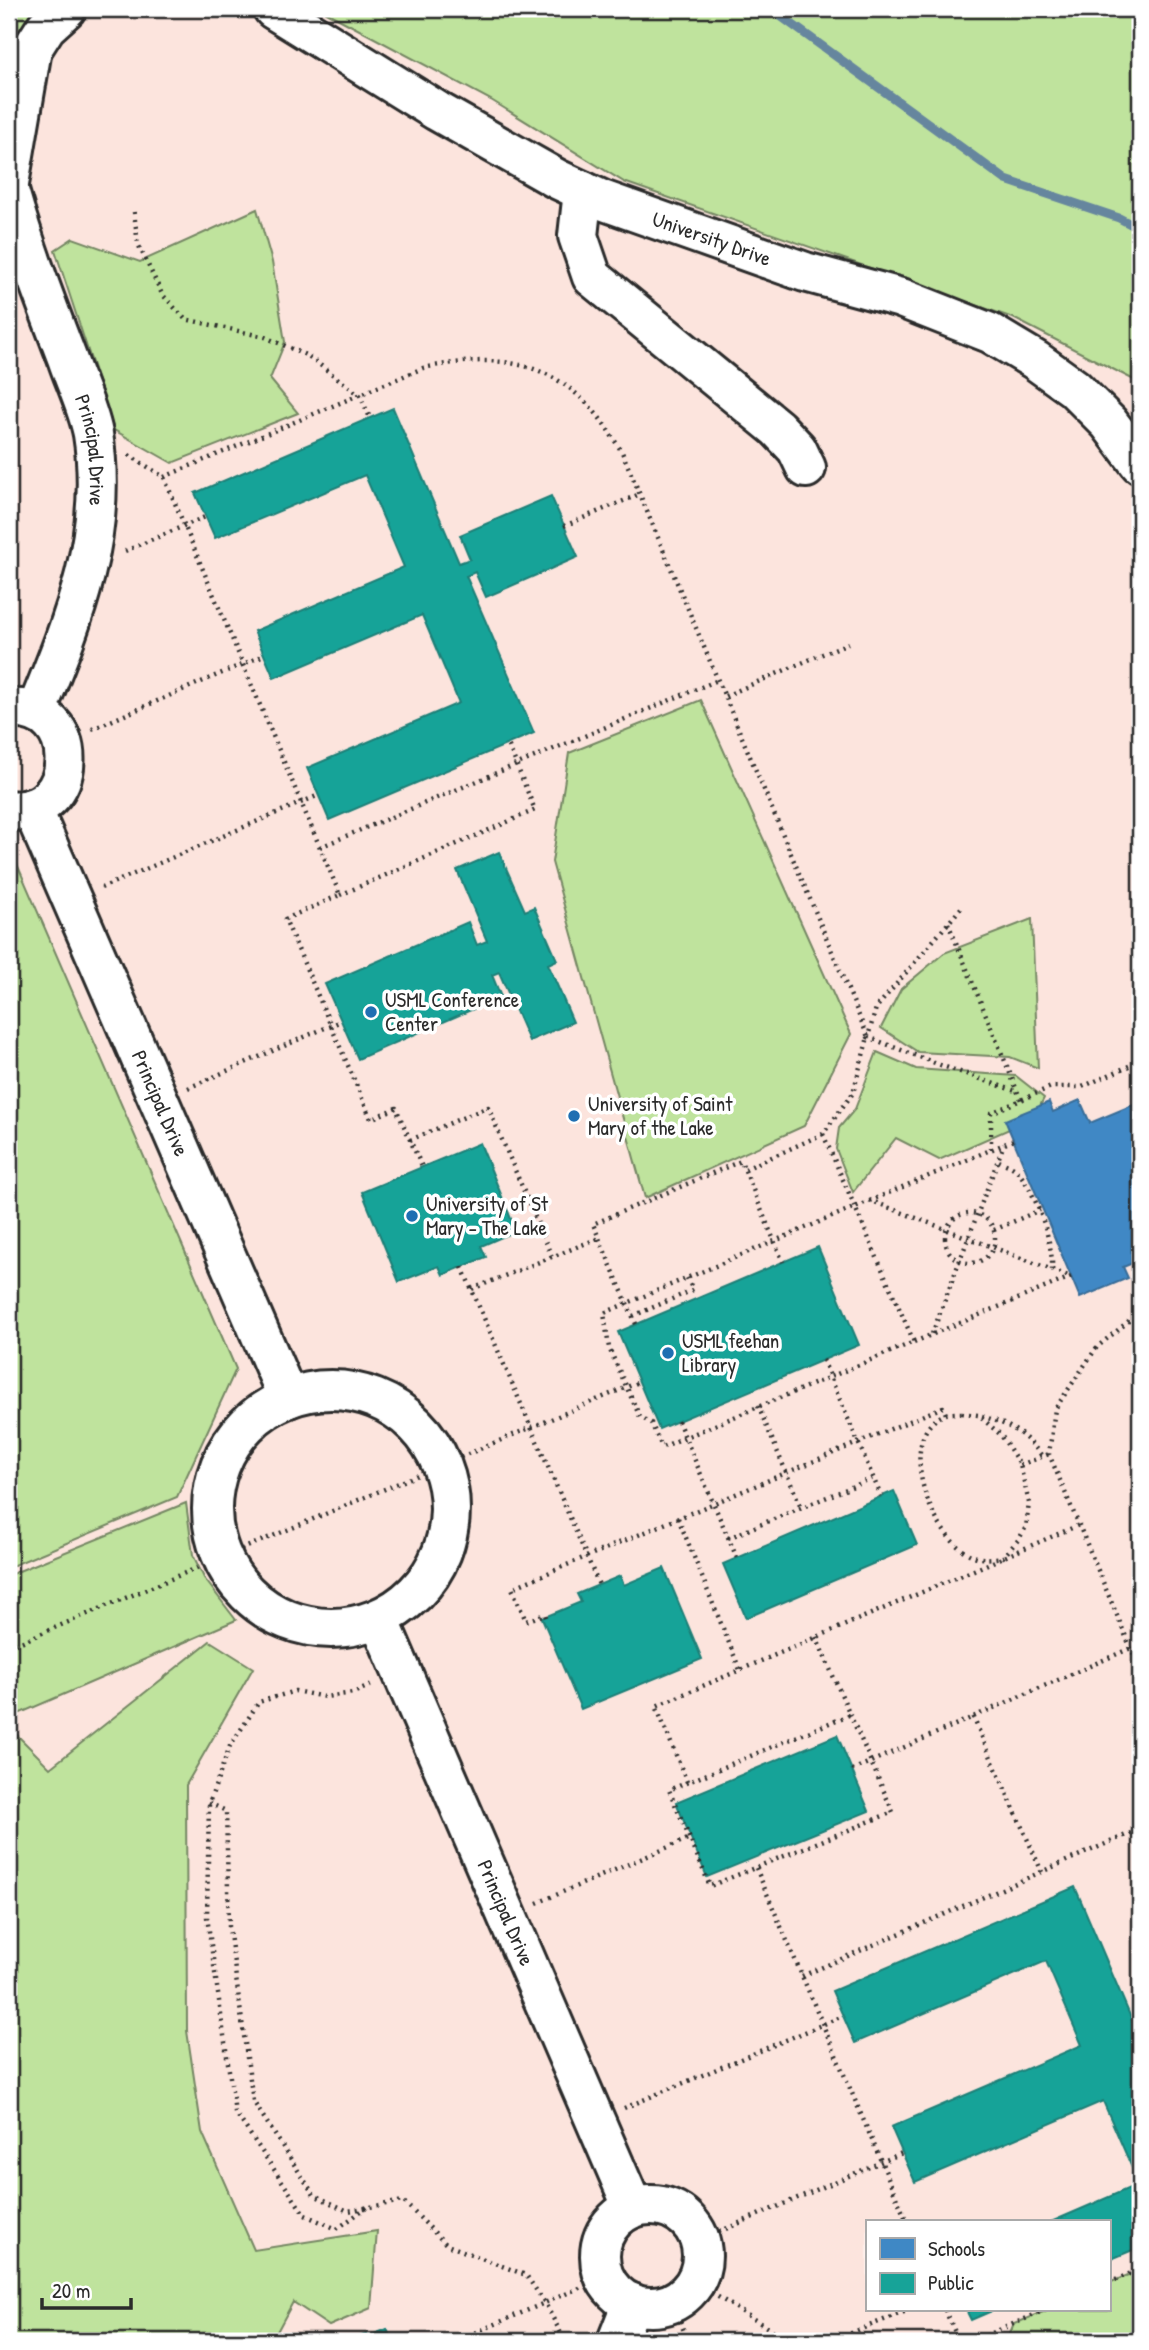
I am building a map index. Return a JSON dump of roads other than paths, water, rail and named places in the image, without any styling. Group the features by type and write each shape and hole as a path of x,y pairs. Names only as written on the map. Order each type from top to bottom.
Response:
{"lane":[{"path":"9,184 32,50 46,27 66,9"},
{"name":"University Drive","path":"273,9 437,111 602,200 805,272 901,298 990,333 1074,388 1110,423 1140,464"},
{"name":"Principal Drive","path":"9,191 19,230 93,432 97,496 94,534 74,619 22,710 50,722 60,736 65,752 65,769 58,786 47,799 21,809 72,900 288,1398"},
{"path":"583,191 578,236 592,277 776,428 797,449 806,468"},
{"path":"318,1391 348,1391 378,1399 404,1415 426,1437 442,1464 449,1493 449,1524 442,1554 426,1581 405,1602 379,1619 353,1626 326,1628 300,1624 275,1614 253,1600 234,1580 221,1557 212,1525 212,1494 221,1463 237,1436 260,1413 288,1398 318,1391"},
{"name":"Principal Drive","path":"379,1619 633,2208"},
{"path":"649,2204 680,2214 692,2225 700,2240 700,2272 683,2292 665,2305 648,2307 632,2303 617,2294 600,2264 601,2247 607,2230 618,2217 633,2208 649,2204"},
{"path":"617,2341 632,2303"}],"waterway":[{"path":"771,9 1006,180 1119,218 1140,229"}],"place":[{"name":"USML Conference Center","path":"371,1012"},
{"name":"University of Saint Mary of the Lake","path":"574,1116"},
{"name":"University of St Mary - The Lake","path":"412,1216"},
{"name":"USML feehan Library","path":"668,1353"}]}
